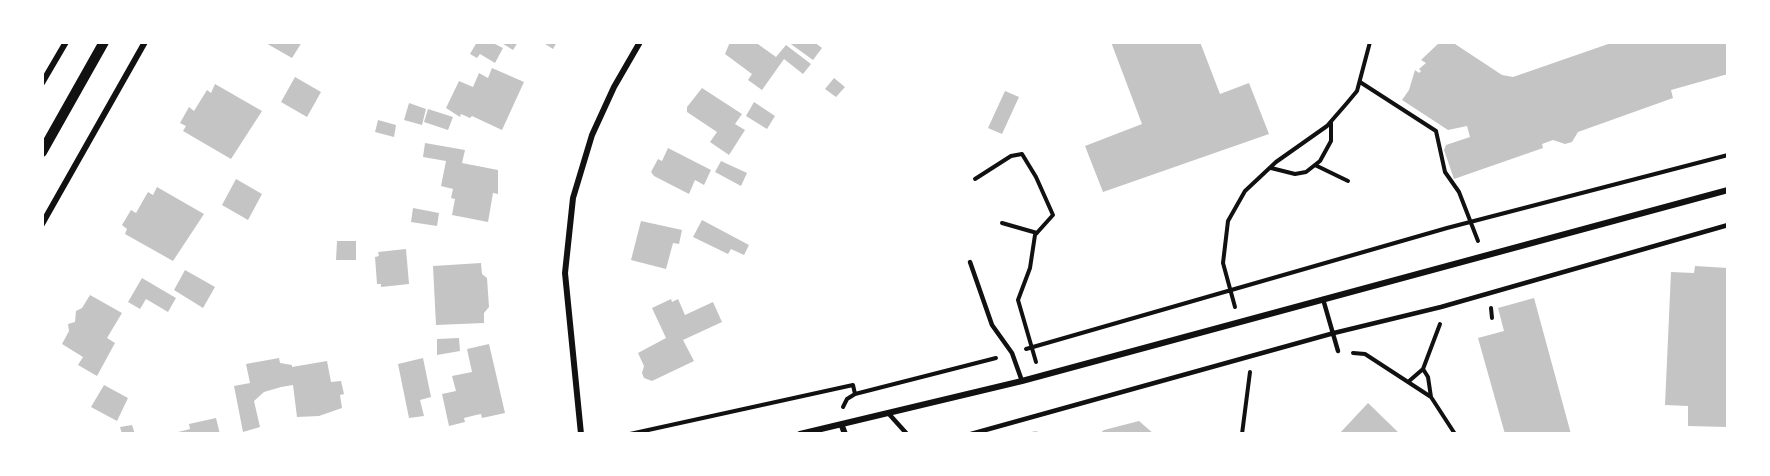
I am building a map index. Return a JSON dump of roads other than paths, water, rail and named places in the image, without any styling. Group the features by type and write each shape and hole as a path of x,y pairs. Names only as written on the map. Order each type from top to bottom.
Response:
{"street":[{"path":"42,83 66,42"},
{"path":"42,152 104,42"},
{"path":"42,224 145,42"},
{"path":"581,434 565,273 573,198 592,135 614,87 640,42"},
{"path":"800,434 842,426 1022,381 1728,190"},
{"path":"842,426 845,434"}],"lane":[{"path":"971,434 1334,333 1441,307 1728,225"},
{"path":"970,262 992,325 1012,353 1022,381"},
{"path":"1323,299 1338,351"},
{"path":"889,414 907,434"}]}
